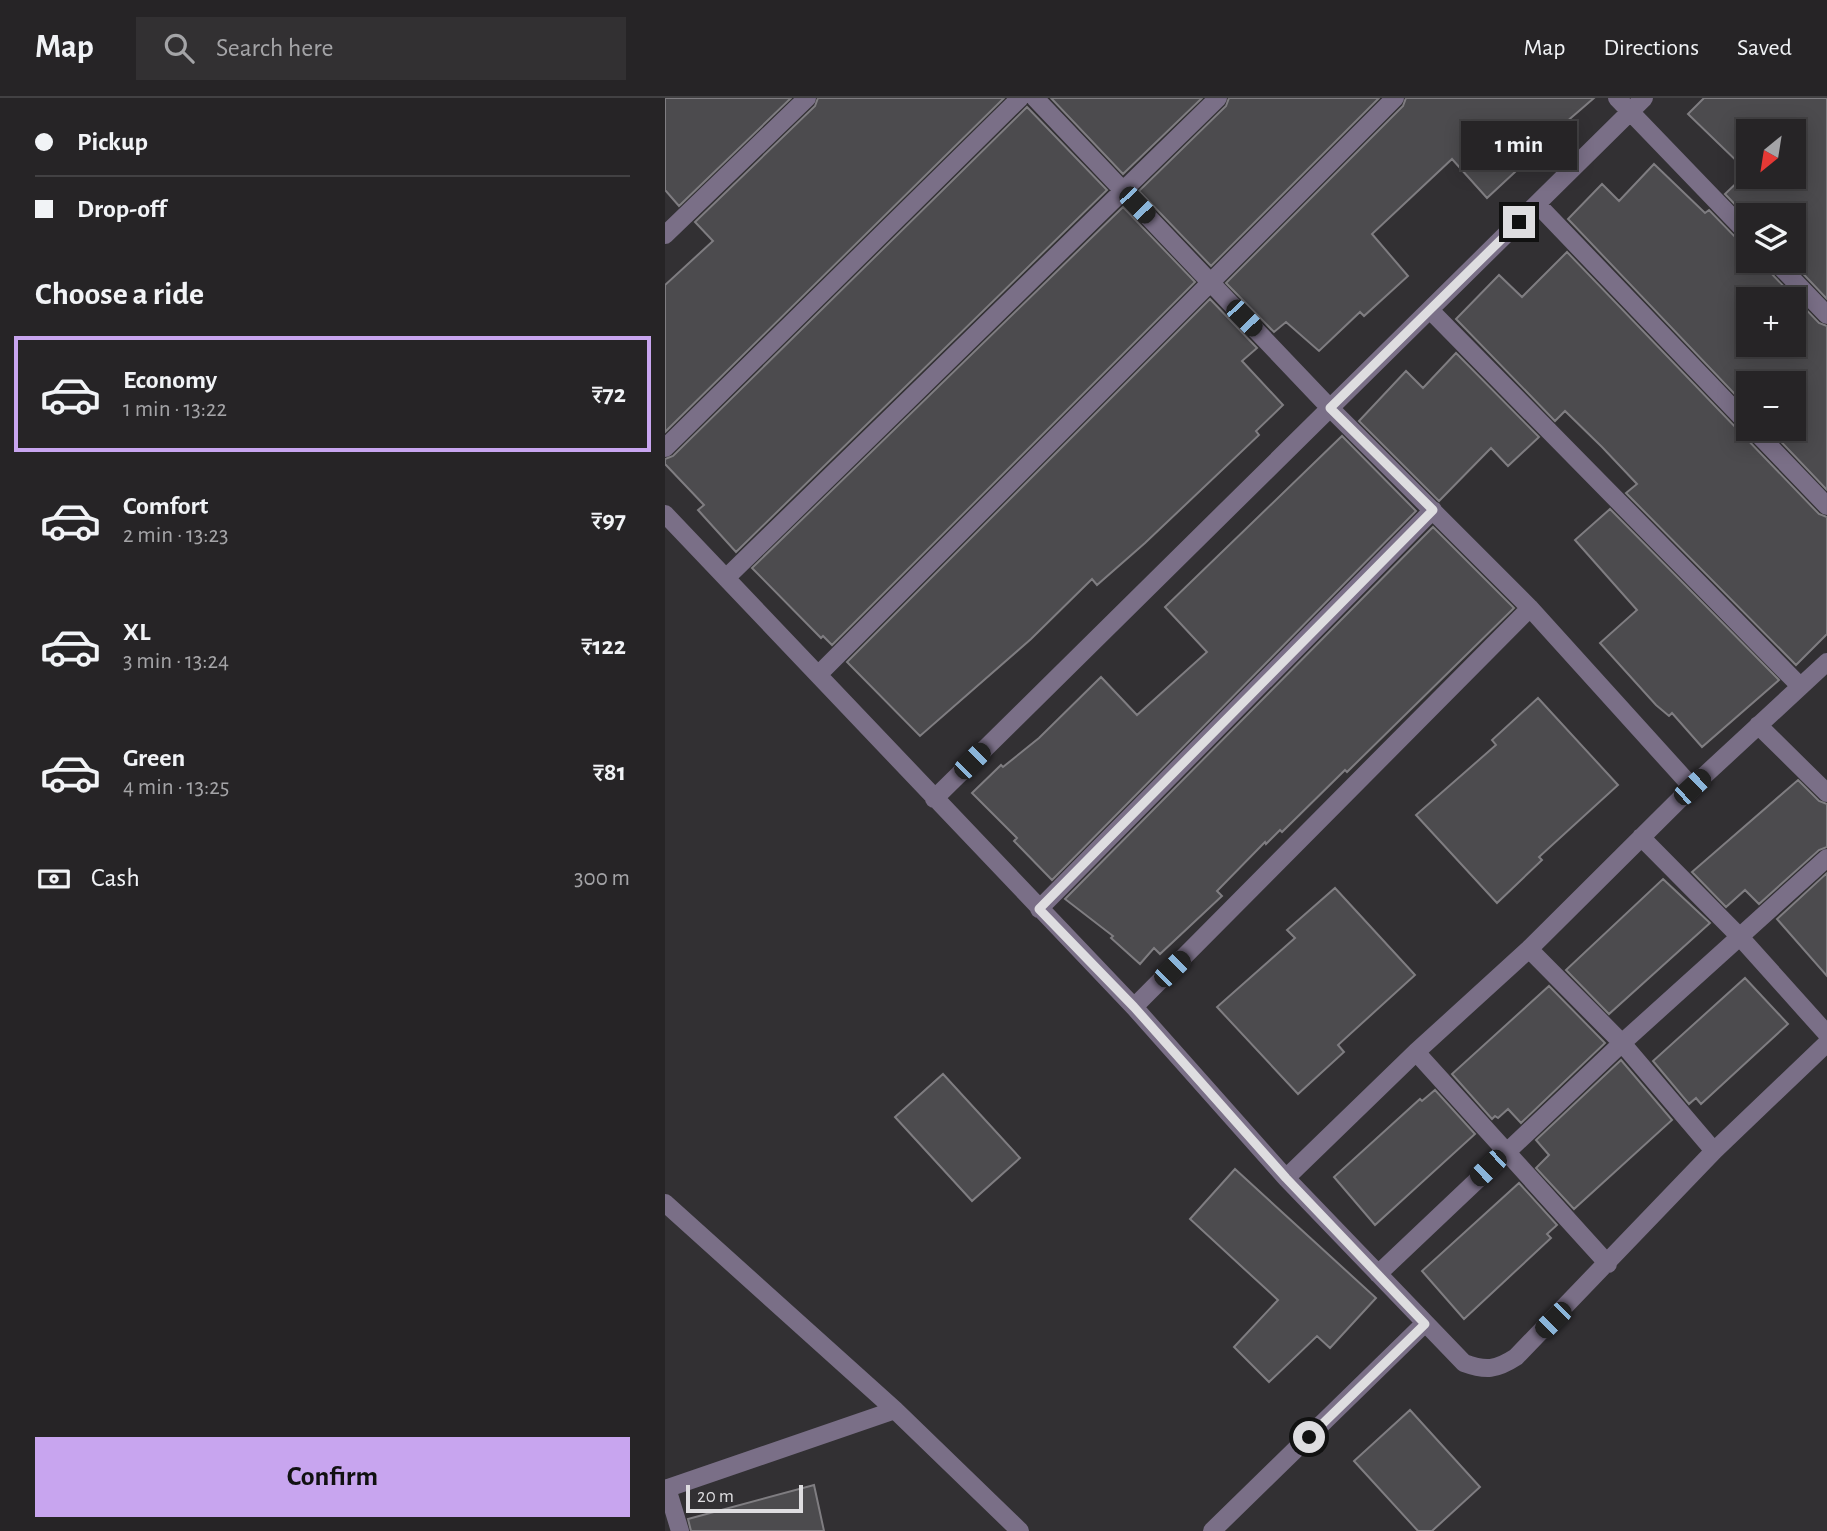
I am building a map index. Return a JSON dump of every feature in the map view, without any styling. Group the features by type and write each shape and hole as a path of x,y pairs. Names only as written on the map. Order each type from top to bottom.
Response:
{"street":[{"path":"665,235 807,98"},
{"path":"665,448 1020,98"},
{"path":"1035,98 1330,408 1530,608 1692,787"},
{"path":"726,578 1218,98"},
{"path":"818,675 1395,98"},
{"path":"1617,98 1736,222"},
{"path":"934,799 1644,98"},
{"path":"1537,204 1736,411"},
{"path":"1787,273 1827,315"},
{"path":"1430,310 1800,686"},
{"path":"1765,441 1827,506"},
{"path":"1039,909 1433,510"},
{"path":"665,515 1134,1007 1286,1178 1464,1363 1483,1370 1498,1369 1516,1357 1714,1151 1827,1043"},
{"path":"1134,1007 1530,608"},
{"path":"1286,1178 1416,1052 1529,949 1692,787 1827,662"},
{"path":"1758,725 1827,793"},
{"path":"1641,837 1740,937 1827,1034"},
{"path":"1378,1274 1622,1043 1827,858"},
{"path":"1529,949 1622,1043 1714,1151"},
{"path":"1416,1052 1608,1264"},
{"path":"665,1203 895,1410 1020,1531"},
{"path":"1212,1531 1425,1324"},
{"path":"680,1531 666,1488 895,1410"}],"building":[{"path":"665,98 791,98 679,206 665,190"},
{"path":"818,98 1004,98 665,432 665,285 713,241 695,222 815,106"},
{"path":"1051,98 1202,98 1123,174"},
{"path":"1229,98 1379,98 1211,266 1139,191 1226,106"},
{"path":"1406,98 1594,98 1528,155 1515,172 1487,198 1452,159 1372,234 1408,276 1364,316 1360,312 1319,351 1286,322 1274,332 1226,283 1403,106"},
{"path":"1704,98 1827,98 1827,299 1802,273 1806,273 1806,203 1736,203 1736,205 1725,194 1736,183 1736,189 1806,189 1806,119 1736,119 1736,160 1688,114"},
{"path":"1027,107 1107,190 736,552 698,510 704,505 665,464 665,459 673,456"},
{"path":"1654,164 1705,213 1709,210 1736,238 1736,273 1771,273 1784,287 1736,287 1736,357 1806,357 1806,310 1819,323 1827,326 1827,490 1780,441 1806,441 1806,371 1736,371 1736,395 1568,219 1602,184 1619,201"},
{"path":"1123,207 1195,282 832,645 823,636 821,638 752,568"},
{"path":"1567,252 1736,428 1736,441 1749,441 1819,514 1827,517 1827,634 1796,665 1626,493 1637,484 1602,447 1565,411 1555,421 1456,319 1499,275 1522,297"},
{"path":"1210,299 1257,348 1242,361 1283,405 1256,431 1259,435 1145,543 1097,585 1092,579 1031,639 920,736 847,662"},
{"path":"1456,353 1539,437 1508,466 1491,448 1439,501 1359,421 1406,371 1423,388"},
{"path":"1342,436 1416,511 1052,880 1014,841 1017,838 972,793 1001,765 1003,767 1039,738 1101,677 1137,715 1207,652 1165,607"},
{"path":"1610,509 1779,680 1702,747 1672,713 1669,716 1656,705 1600,643 1637,610 1575,540"},
{"path":"1433,527 1514,608 1347,772 1345,770 1282,832 1280,830 1266,844 1265,842 1217,891 1222,896 1160,954 1154,948 1140,964 1111,938 1113,936 1065,899"},
{"path":"1538,698 1618,785 1539,857 1542,860 1497,903 1416,815 1496,745 1492,740"},
{"path":"1798,780 1819,801 1827,804 1827,847 1819,850 1759,904 1745,890 1726,907 1692,872"},
{"path":"1827,873 1827,976 1777,919"},
{"path":"1663,879 1710,923 1609,1014 1566,970"},
{"path":"1335,888 1415,975 1338,1045 1344,1052 1298,1094 1217,1007 1295,938 1287,930"},
{"path":"1745,978 1788,1024 1701,1104 1696,1098 1689,1104 1653,1061"},
{"path":"1549,986 1605,1043 1521,1123 1508,1109 1498,1118 1495,1116 1492,1119 1452,1074"},
{"path":"1621,1060 1672,1120 1574,1209 1536,1168 1549,1155 1536,1140"},
{"path":"943,1074 1020,1158 972,1201 895,1117"},
{"path":"1435,1090 1475,1134 1375,1225 1334,1177 1420,1099 1422,1101"},
{"path":"1235,1169 1376,1298 1330,1348 1317,1336 1269,1382 1234,1347 1278,1300 1190,1219"},
{"path":"1519,1183 1557,1225 1547,1234 1551,1238 1464,1319 1422,1271"},
{"path":"1410,1410 1480,1487 1432,1531 1418,1531 1354,1461"},
{"path":"814,1485 824,1531 691,1531 688,1519"}],"route":[{"path":"1309,1437 1425,1324 1286,1178 1134,1007 1039,909 1433,510 1330,408 1519,222"}]}
